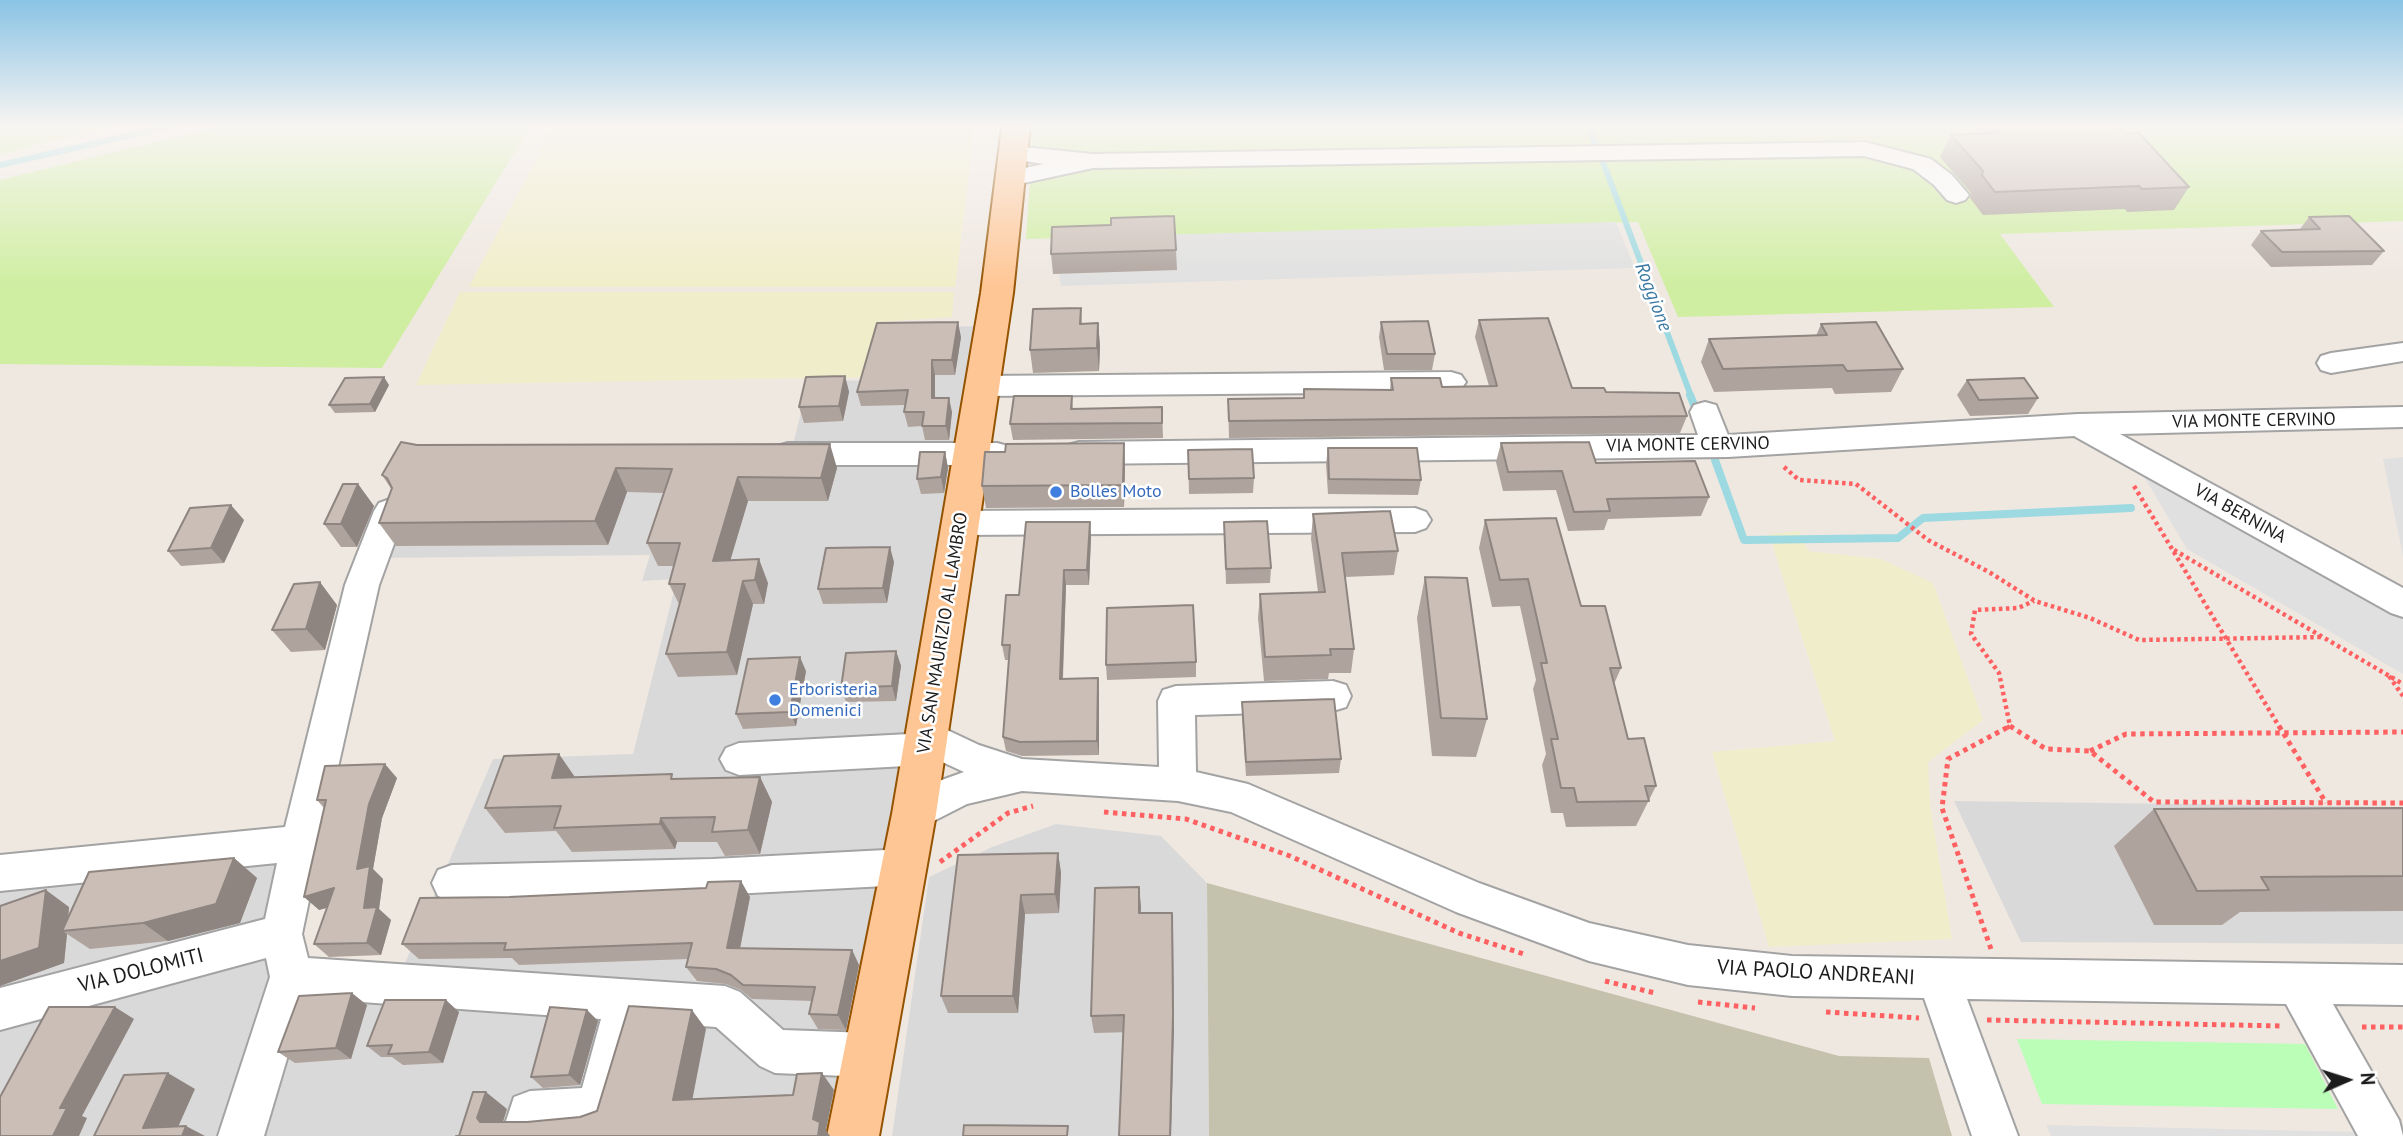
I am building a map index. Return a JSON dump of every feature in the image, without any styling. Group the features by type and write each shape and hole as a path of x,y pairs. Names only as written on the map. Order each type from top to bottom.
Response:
{"main road":[{"name":"VIA SAN MAURIZIO AL LAMBRO","path":"853,1136 926,743 1003,254 1010,180"}],"street":[{"path":"1943,180 1956,195"},
{"path":"2331,363 2403,352"},
{"path":"982,386 1451,383"},
{"path":"1705,412 1717,446"},
{"name":"VIA MONTE CERVINO","path":"764,454 1717,446 2078,425 2403,417"},
{"name":"VIA BERNINA","path":"2078,425 2403,604"},
{"path":"241,1136 292,977 282,934 301,843 362,585 390,511"},
{"path":"961,523 1415,520"},
{"path":"1178,785 1176,701 1333,696"},
{"path":"739,759 926,743"},
{"name":"VIA PAOLO ANDREANI","path":"926,743 1021,775 1178,785 1235,796 1470,899 1589,942 1688,965 1792,976 2403,985"},
{"name":"VIA PAOLO ANDREANI","path":"914,814 942,797 965,788 1021,775"},
{"path":"0,873 301,843"},
{"path":"452,883 713,877 905,867"},
{"name":"VIA DOLOMITI","path":"0,1009 282,934"},
{"path":"292,977 725,1007 775,1051 869,1055"},
{"path":"1939,980 1995,1136"},
{"path":"2299,985 2382,1136"},
{"path":"524,1136 530,1113 598,1109 628,999"}],"path":[{"path":"1775,459 1799,480 1856,484 1928,540 1989,572 2035,601 2090,618 2139,640 2324,637"},
{"path":"2131,481 2326,803"},
{"path":"2171,548 2403,684"},
{"path":"2035,601 2018,608 1975,610 1971,634 1999,673 2010,726 2046,749 2090,751 2126,734 2403,732"},
{"path":"2388,675 2403,695"},
{"path":"2002,981 1942,808 1948,759 2010,726"},
{"path":"2090,751 2154,802 2403,803"}],"shaded area":[{"path":"525,180 968,180 955,287 469,287"},
{"path":"1616,222 1635,268 1061,286 1054,238"},
{"path":"460,292 954,292 952,317 879,322 866,377 416,385"},
{"path":"982,326 905,771 830,1136 0,1136 0,860 289,840 275,973 405,963 493,759 633,754 677,579 642,581 650,555 378,558 401,505 789,460 809,381 898,380 912,327"},
{"path":"2403,457 2403,556 2383,459"},
{"path":"2139,468 2403,617 2403,674 2187,549"},
{"path":"1799,531 1808,551 1881,559 1933,583 1983,720 1928,762 1930,805 1952,939 1769,947 1712,752 1835,741 1769,534"},
{"path":"1954,801 2403,807 2403,944 2021,942"},
{"path":"1056,824 1161,836 1207,883 1209,1136 892,1136 929,877 992,847"},
{"path":"1207,883 1839,1056 1929,1058 1952,1136 1209,1136"},
{"path":"2046,1125 2358,1132 2360,1136 2051,1136"}],"green space":[{"path":"0,180 497,180 382,368 0,364"},
{"path":"1030,180 2403,180 2403,221 2000,234 2054,307 1678,317 1638,222 1026,239"},
{"path":"2017,1039 2305,1044 2338,1109 2042,1104"}],"building":[{"path":"1986,180 2183,180 2189,187 2142,189 2139,186 1995,192"},
{"path":"1174,216 1176,250 1051,254 1052,227 1111,225 1111,218"},
{"path":"2349,216 2384,251 2282,252 2261,231 2320,229 2309,217"},
{"path":"1081,308 1080,324 1098,323 1097,348 1030,350 1033,309"},
{"path":"1548,318 1572,388 1604,388 1606,392 1679,393 1687,416 1229,421 1228,399 1304,398 1304,389 1393,390 1391,378 1440,378 1442,387 1497,386 1479,320"},
{"path":"1428,321 1435,354 1387,354 1381,322"},
{"path":"958,322 952,360 932,360 932,398 949,398 946,426 922,426 924,412 904,412 908,390 857,392 877,323"},
{"path":"1876,322 1903,369 1847,371 1843,365 1723,369 1709,339 1827,335 1821,324"},
{"path":"845,376 839,406 799,407 806,377"},
{"path":"384,377 370,404 329,405 345,378"},
{"path":"2024,378 2038,398 1979,400 1967,380"},
{"path":"1014,396 1072,396 1071,409 1162,407 1162,423 1010,424"},
{"path":"401,442 417,445 830,444 821,478 738,477 713,561 759,559 755,580 743,581 727,652 666,654 685,584 669,584 680,543 647,543 672,469 616,468 595,521 379,523 392,488 387,478 382,475"},
{"path":"1589,442 1596,463 1695,461 1709,497 1607,499 1610,511 1574,512 1562,471 1508,472 1501,443"},
{"path":"1124,443 1123,485 982,486 985,452 1005,452 1006,444"},
{"path":"1328,448 1417,448 1421,480 1329,479"},
{"path":"1252,449 1254,478 1189,479 1188,450"},
{"path":"920,452 945,452 941,477 917,479"},
{"path":"343,484 358,484 341,524 324,524"},
{"path":"231,505 211,548 168,551 190,508"},
{"path":"1390,511 1398,551 1342,553 1354,649 1330,649 1331,655 1265,657 1260,594 1325,592 1313,514"},
{"path":"1556,518 1581,606 1605,606 1621,668 1610,668 1628,739 1644,738 1656,786 1645,786 1649,801 1577,802 1574,788 1561,788 1551,739 1558,739 1541,663 1547,663 1528,579 1500,580 1485,520"},
{"path":"1267,521 1271,568 1226,569 1224,522"},
{"path":"1026,522 1090,522 1087,570 1064,570 1060,679 1098,678 1097,741 1020,742 1003,737 1010,645 1002,645 1006,595 1019,595"},
{"path":"890,547 883,588 818,589 826,548"},
{"path":"1425,577 1467,578 1487,719 1441,718"},
{"path":"320,582 306,629 272,630 294,584"},
{"path":"1193,605 1196,662 1106,665 1107,608"},
{"path":"896,651 892,686 841,688 846,653"},
{"path":"800,657 790,712 736,714 748,659"},
{"path":"1334,699 1341,759 1246,762 1242,702"},
{"path":"559,754 552,778 672,774 671,779 760,777 748,830 712,832 715,817 661,818 660,824 554,828 561,806 485,808 504,756"},
{"path":"385,764 369,804 357,869 370,866 364,908 377,907 367,943 314,944 334,888 304,897 326,800 317,800 325,766"},
{"path":"2403,808 2403,876 2261,877 2269,890 2197,891 2154,809"},
{"path":"1058,853 1055,894 1021,895 1013,996 941,996 958,855"},
{"path":"234,858 216,904 143,923 62,931 89,872"},
{"path":"741,881 727,948 852,950 838,1015 809,1014 815,987 743,985 731,975 716,969 686,967 692,943 504,950 506,943 402,944 420,898 509,897 706,888 708,882"},
{"path":"1139,887 1139,913 1172,913 1170,1136 1119,1136 1124,1015 1091,1016 1095,888"},
{"path":"46,890 39,948 0,961 0,906"},
{"path":"352,993 336,1048 278,1052 299,996"},
{"path":"385,1000 446,1000 429,1052 388,1054 392,1045 367,1046"},
{"path":"629,1006 692,1010 673,1100 793,1095 797,1074 822,1073 813,1119 820,1122 818,1136 459,1136 473,1092 486,1092 477,1118 480,1122 527,1122 580,1117 597,1111"},
{"path":"49,1007 115,1007 60,1108 67,1108 53,1136 0,1136 0,1097"},
{"path":"550,1007 587,1010 569,1075 531,1077"},
{"path":"168,1073 143,1128 186,1126 182,1136 94,1136 124,1075"},
{"path":"964,1125 1068,1126 1067,1136 963,1136"}],"waterway":[{"name":"Roggione","path":"1610,180 1691,396"},
{"name":"Roggione","path":"1690,395 1697,412"},
{"path":"1715,460 1744,540 1898,538 1923,518 2131,508"}],"place":[{"name":"Bolles Moto","path":"1056,492"},
{"name":"Erboristeria Domenici","path":"775,700"}]}
